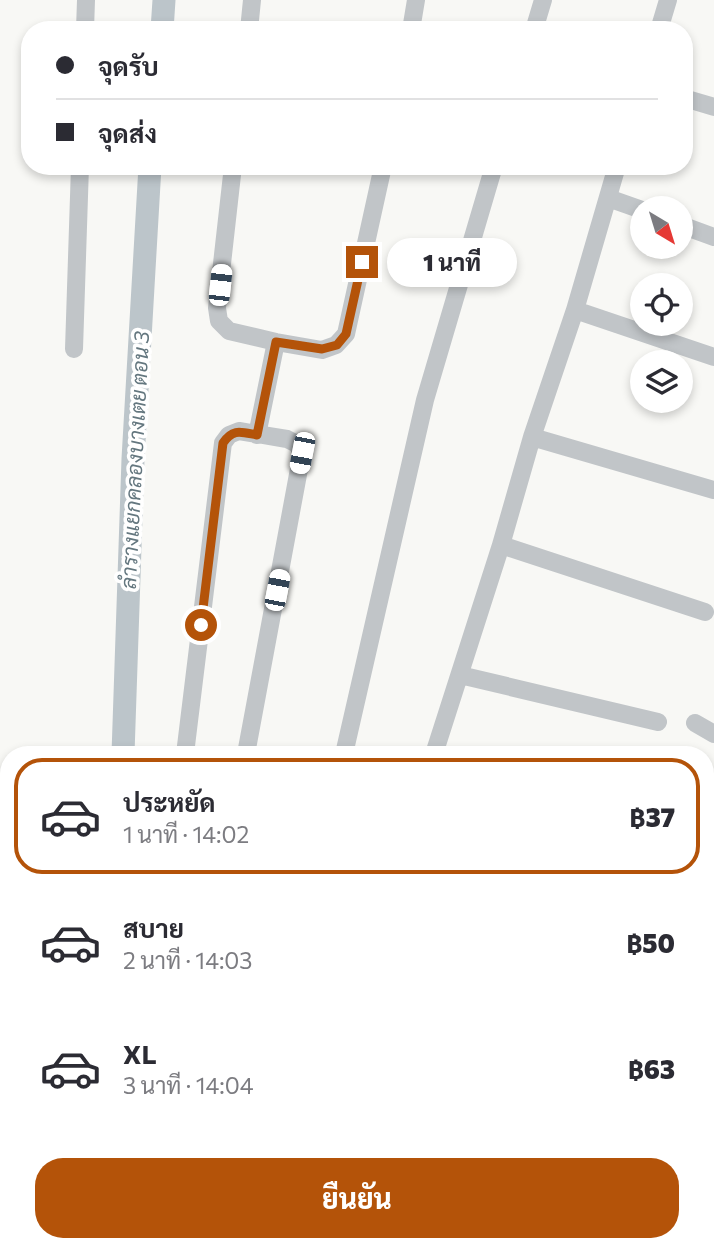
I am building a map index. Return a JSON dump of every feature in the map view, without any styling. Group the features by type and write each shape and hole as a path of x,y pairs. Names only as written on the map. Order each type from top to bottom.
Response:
{"street":[{"path":"85,21 86,0"},
{"path":"250,21 252,0"},
{"path":"412,21 416,0"},
{"path":"537,21 543,0"},
{"path":"662,21 668,0"},
{"path":"693,101 714,107"},
{"path":"74,349 80,175"},
{"path":"232,175 217,309 219,321 229,331 322,349 337,345 346,334 381,175"},
{"path":"346,746 425,400 491,175"},
{"path":"437,746 532,438 575,310 614,175"},
{"path":"608,198 630,206"},
{"path":"693,229 714,237"},
{"path":"575,310 714,357"},
{"path":"257,435 276,342"},
{"path":"186,746 223,443 229,435 239,431 287,439 297,444 302,453 247,746"},
{"path":"532,438 714,490"},
{"path":"501,545 705,612"},
{"path":"460,675 658,722"},
{"path":"695,723 714,734"}],"waterway":[{"name":"ลำรางแยกคลองบางเตย ตอน 3","path":"163,21 164,0"},
{"name":"ลำรางแยกคลองบางเตย ตอน 3","path":"123,746 133,459 149,175"}],"route":[{"path":"201,625 223,443 229,435 239,431 257,435 276,342 322,349 337,345 346,334 362,262"}]}
